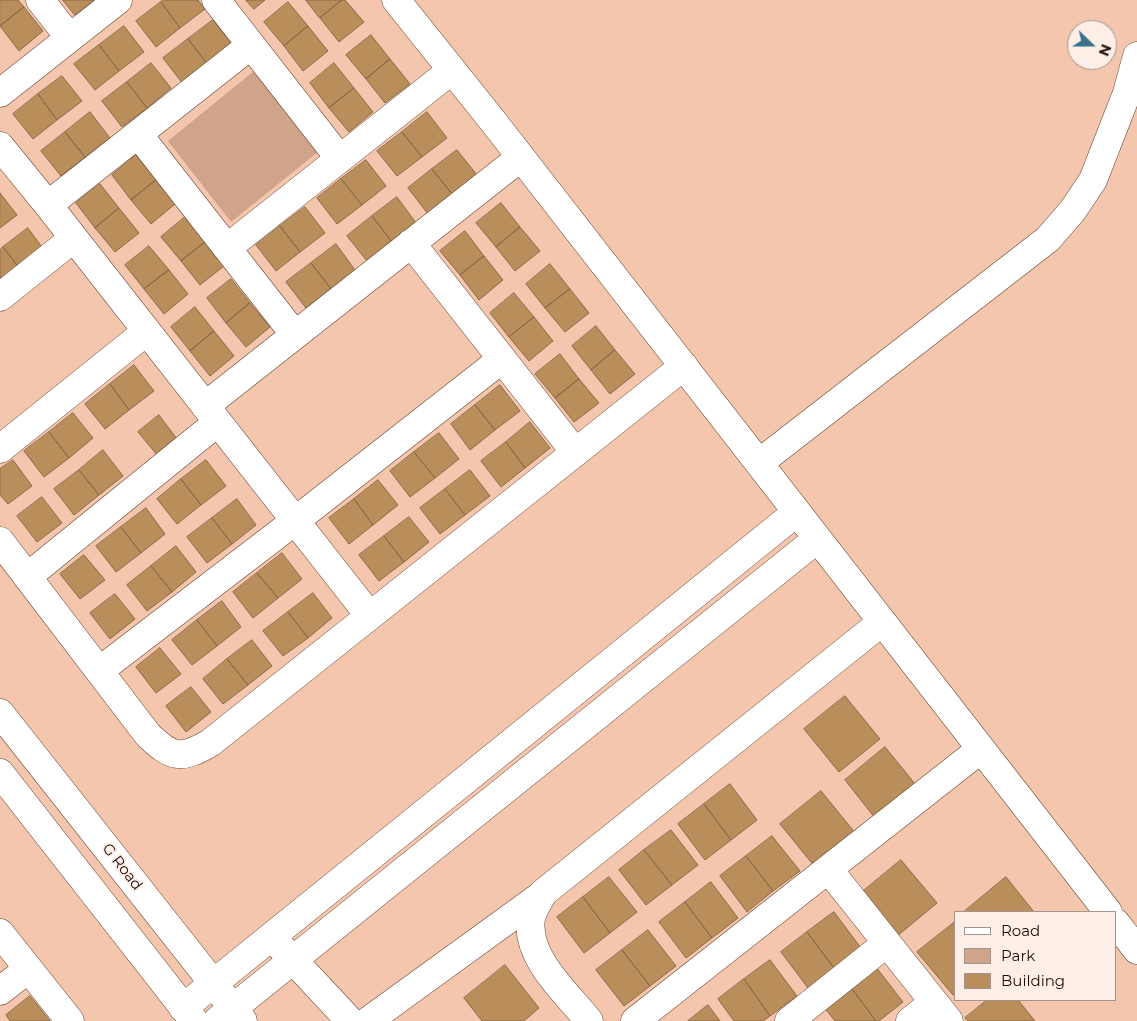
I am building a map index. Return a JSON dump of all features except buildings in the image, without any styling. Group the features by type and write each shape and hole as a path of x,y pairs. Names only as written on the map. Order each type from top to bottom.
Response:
{"street":[{"path":"40,0 70,38"},
{"path":"0,93 118,0"},
{"path":"216,0 340,159"},
{"path":"396,0 684,366 1107,911"},
{"path":"48,205 251,45"},
{"path":"759,464 1048,239 1073,210 1093,180 1127,93 1137,56"},
{"path":"227,248 452,70"},
{"path":"138,134 294,334"},
{"path":"0,146 369,615"},
{"path":"27,577 212,414 294,334 520,156"},
{"path":"0,297 74,238"},
{"path":"411,243 575,452"},
{"path":"0,449 147,331"},
{"path":"99,672 502,359"},
{"path":"0,541 148,735 160,747 176,755 191,754 210,743 684,366"},
{"path":"0,773 188,1014 214,983 797,512"},
{"path":"231,1017 293,960 817,539"},
{"path":"368,1021 543,893 882,622"},
{"name":"G Road","path":"0,712 214,983 231,1017"},
{"path":"635,1021 981,749"},
{"path":"829,870 941,1012 910,1021"},
{"path":"543,893 532,918 532,940 541,962 589,1021"},
{"path":"1117,924 1137,950"},
{"path":"0,933 70,1021"},
{"path":"272,936 350,1021"},
{"path":"789,1021 887,943"},
{"path":"0,991 28,969"}],"green space":[{"path":"254,71 318,152 231,222 168,141"}]}
